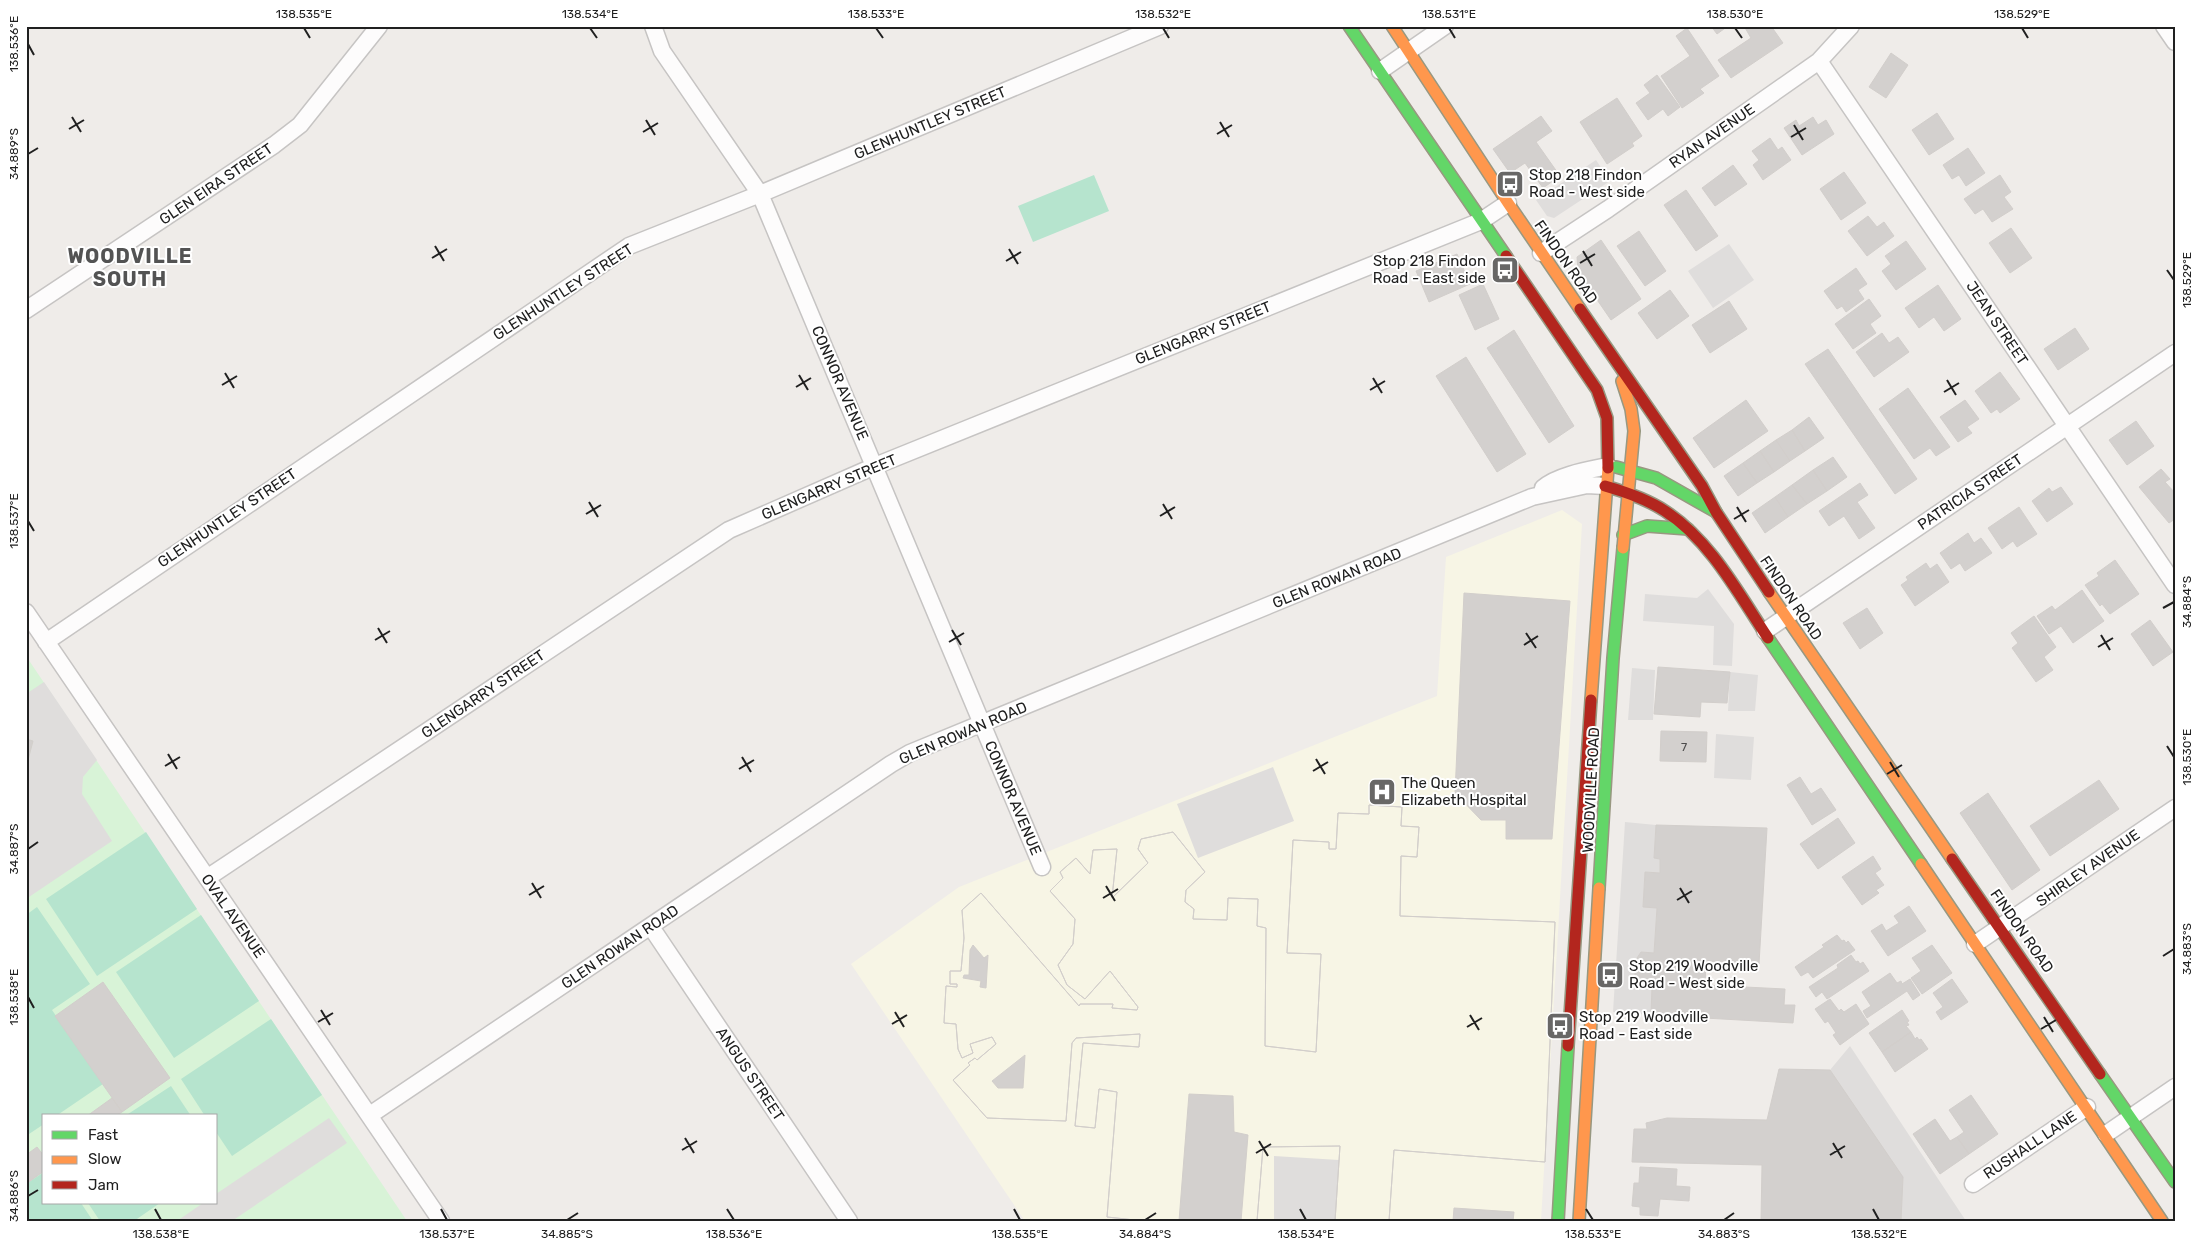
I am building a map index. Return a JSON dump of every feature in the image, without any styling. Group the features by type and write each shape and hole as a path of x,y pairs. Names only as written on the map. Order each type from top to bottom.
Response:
{"main road":[{"path":"1349,26 1597,390 1607,418 1608,466 1630,468 1657,478 1716,512"},
{"name":"FINDON ROAD","path":"1392,26 1508,203 1702,486 1716,512 1785,617 2001,927 2175,1182"},
{"name":"WOODVILLE ROAD","path":"1579,1221 1599,924 1613,658 1634,431 1631,409 1618,363"},
{"name":"WOODVILLE ROAD","path":"1558,1221 1576,912 1605,486 1608,466"},
{"path":"1605,486 1649,500 1688,528 1712,555 2106,1134 2162,1221"},
{"path":"1623,535 1647,526 1688,528"}],"street":[{"name":"GLEN EIRA STREET","path":"26,310 274,146 300,125 379,26"},
{"name":"CONNOR AVENUE","path":"653,26 662,51 760,194 1042,867"},
{"name":"GLENHUNTLEY STREET","path":"46,642 629,246 760,194 1160,26"},
{"path":"1380,72 1445,26"},
{"name":"RYAN AVENUE","path":"1542,253 1616,204 1819,61 1851,26"},
{"path":"2164,26 2175,42"},
{"name":"JEAN STREET","path":"1819,61 2175,585"},
{"name":"GLENGARRY STREET","path":"207,878 729,530 875,466 1481,221 1508,203"},
{"name":"PATRICIA STREET","path":"1765,631 2175,352"},
{"name":"GLEN ROWAN ROAD","path":"1532,497 1548,484 1579,473 1608,466"},
{"name":"GLEN ROWAN ROAD","path":"370,1115 910,753 982,725 1532,497 1587,485 1605,486"},
{"name":"OVAL AVENUE","path":"26,612 441,1221"},
{"name":"SHIRLEY AVENUE","path":"1975,944 2175,808"},
{"name":"ANGUS STREET","path":"651,927 849,1221"},
{"path":"2106,1134 2175,1087"},
{"name":"RUSHALL LANE","path":"1973,1184 2087,1107"}],"shaded area":[{"path":"1596,160 1610,181 1554,218 1547,216 1536,200"},
{"path":"1729,244 1754,280 1713,308 1688,271"},
{"name":"The Queen Elizabeth Hospital","path":"1562,510 1582,524 1541,1221 1025,1221 851,964 959,887 1437,696 1446,557"},
{"path":"1708,589 1734,624 1732,666 1713,665 1714,626 1643,621 1645,594 1697,598"},
{"path":"1632,668 1655,670 1653,720 1628,720"},
{"path":"1730,672 1758,675 1755,711 1728,711"},
{"path":"44,682 97,760 83,777 82,794 112,841 26,899 26,769 33,741 26,739 26,694"},
{"path":"1716,734 1754,737 1751,780 1714,778"},
{"path":"1273,767 1294,821 1198,858 1177,804"},
{"path":"1625,822 1656,825 1654,858 1660,859 1660,873 1645,872 1643,907 1657,908 1654,953 1641,952 1635,962 1635,976 1639,985 1652,986 1651,1015 1613,1012"},
{"path":"1850,1046 1966,1221 1901,1221 1830,1070"},
{"path":"329,1118 347,1143 232,1221 177,1221 202,1204 218,1204 218,1193"},
{"path":"1274,1156 1339,1160 1335,1221 1274,1221"}],"green space":[{"path":"1094,175 1109,211 1033,242 1018,206"},
{"path":"26,656 407,1221 26,1221"},
{"path":"146,832 197,909 97,976 46,899"},
{"path":"37,907 90,984 52,1010 103,1084 59,1114 42,1114 42,1125 26,1136 26,915"},
{"path":"201,915 259,1001 174,1058 116,972"},
{"path":"271,1019 322,1095 232,1156 218,1135 218,1114 204,1114 181,1079"},
{"path":"171,1086 190,1114 128,1114"},
{"path":"42,1173 42,1204 82,1204 93,1221 26,1221 26,1184"},
{"path":"89,1204 159,1204 134,1221 100,1221"}],"building":[{"path":"1711,26 1728,26 1717,34"},
{"path":"1744,26 1771,26 1783,43 1731,78 1718,60 1751,38"},
{"path":"1687,28 1719,76 1700,89 1704,93 1682,108 1661,76 1690,56 1676,36"},
{"path":"1891,53 1908,65 1886,98 1869,87"},
{"path":"1657,75 1680,107 1668,116 1663,109 1648,120 1636,103 1650,93 1644,85"},
{"path":"1617,98 1642,136 1632,143 1634,146 1607,164 1580,122"},
{"path":"1937,113 1954,139 1929,155 1912,130"},
{"path":"1541,116 1552,131 1536,142 1560,176 1543,188 1525,163 1510,173 1493,149"},
{"path":"1813,117 1818,125 1826,120 1834,134 1802,155 1784,128 1796,120 1799,126"},
{"path":"1770,138 1778,150 1782,147 1791,160 1763,180 1753,165 1759,160 1752,151"},
{"path":"1968,148 1985,173 1966,186 1959,175 1952,179 1943,165"},
{"path":"1733,165 1747,184 1715,206 1702,188"},
{"path":"1844,172 1866,203 1841,220 1820,189"},
{"path":"2000,175 2011,192 2004,197 2013,209 1992,222 1983,209 1975,214 1964,199"},
{"path":"1686,190 1718,236 1696,251 1664,205"},
{"path":"1868,216 1877,227 1884,222 1894,236 1867,256 1848,231"},
{"path":"2011,228 2032,258 2010,273 1989,243"},
{"path":"1639,231 1666,271 1645,286 1617,246"},
{"path":"1601,240 1641,299 1611,320 1578,272 1577,257"},
{"path":"1906,241 1926,269 1896,290 1882,271 1891,264 1885,256"},
{"path":"1457,254 1470,284 1429,302 1416,271"},
{"path":"1856,268 1867,284 1858,290 1864,299 1846,312 1842,306 1837,309 1824,291"},
{"path":"1483,284 1499,319 1475,330 1459,295"},
{"path":"1938,285 1961,319 1944,331 1934,317 1919,328 1905,308"},
{"path":"1670,290 1689,316 1657,339 1638,313"},
{"path":"1869,299 1881,316 1870,324 1876,333 1853,349 1835,324"},
{"path":"1729,301 1747,329 1710,353 1692,325"},
{"path":"2075,328 2089,349 2058,370 2044,349"},
{"path":"1514,330 1574,426 1549,443 1487,348"},
{"path":"1882,333 1889,343 1898,337 1909,352 1874,377 1856,352"},
{"path":"1828,349 1917,479 1895,494 1805,364"},
{"path":"1466,357 1526,454 1497,472 1436,376"},
{"path":"2000,372 2020,399 2000,413 1997,409 1991,413 1975,391"},
{"path":"1908,388 1950,447 1936,456 1930,448 1914,459 1879,409"},
{"path":"1746,400 1768,431 1714,468 1693,438"},
{"path":"1965,400 1979,419 1967,427 1972,433 1958,442 1940,417"},
{"path":"1809,417 1824,438 1805,451 1792,430"},
{"path":"2136,421 2154,446 2127,465 2109,440"},
{"path":"1792,430 1805,451 1790,461 1776,440"},
{"path":"1776,440 1790,461 1774,472 1760,451"},
{"path":"1760,451 1774,472 1757,483 1743,463"},
{"path":"1833,457 1847,477 1827,491 1813,470"},
{"path":"1743,463 1757,483 1738,496 1724,476"},
{"path":"2161,469 2170,479 2165,482 2175,493 2175,519 2169,523 2139,487"},
{"path":"1813,470 1827,491 1807,504 1792,485"},
{"path":"1860,483 1868,495 1857,502 1875,528 1859,539 1844,516 1829,526 1819,511"},
{"path":"1792,485 1807,504 1788,517 1775,497"},
{"path":"2061,487 2073,504 2047,522 2032,501 2049,488 2052,492"},
{"path":"1775,497 1788,517 1765,533 1752,513"},
{"path":"2019,507 2037,534 2017,547 2013,541 2002,549 1988,528"},
{"path":"1968,533 1974,543 1981,538 1992,553 1965,571 1960,563 1951,569 1940,553"},
{"path":"2115,560 2139,594 2110,614 2102,604 2100,606 2085,585 2099,576 2097,573"},
{"path":"1926,563 1930,569 1937,564 1949,582 1915,606 1901,585 1908,580 1906,577"},
{"path":"2082,590 2104,621 2073,643 2061,626 2049,634 2037,616 2052,606 2055,610"},
{"path":"1464,593 1570,601 1552,839 1506,839 1506,820 1481,820 1455,793"},
{"path":"1867,608 1883,633 1860,649 1843,623"},
{"path":"2034,616 2056,647 2044,657 2053,670 2036,682 2012,648 2018,643 2011,633"},
{"path":"2150,620 2173,652 2153,666 2131,634"},
{"path":"1658,667 1730,672 1727,703 1701,702 1700,717 1654,714"},
{"path":"1661,731 1707,732 1706,762 1660,761"},
{"path":"26,739 33,741 26,768"},
{"path":"1800,777 1811,794 1821,788 1836,810 1812,825 1787,785"},
{"path":"2099,780 2119,809 2050,856 2030,826"},
{"path":"1988,793 2040,870 2012,890 1960,813"},
{"path":"1369,805 1402,807 1401,826 1419,827 1417,857 1401,856 1400,916 1555,922 1545,1162 1394,1150 1389,1221 1335,1221 1340,1146 1263,1147 1257,1221 1241,1221 1248,1135 1234,1132 1233,1096 1189,1094 1179,1221 1144,1221 1107,1217 1117,1092 1099,1089 1095,1128 1075,1126 1083,1043 1139,1047 1140,1034 1076,1038 1072,1043 1066,1121 987,1118 953,1080 970,1065 968,1063 975,1058 977,1060 996,1044 992,1037 970,1044 973,1053 962,1058 958,1049 956,1024 944,1023 946,986 957,987 957,984 950,984 950,971 961,971 964,938 962,910 981,893 1079,1006 1080,1004 1113,1004 1112,1008 1137,1010 1138,1007 1110,971 1085,999 1067,985 1058,965 1073,944 1075,919 1050,891 1063,878 1060,872 1076,858 1090,874 1093,850 1117,849 1112,898 1148,863 1138,849 1141,839 1173,832 1205,872 1186,890 1185,902 1194,909 1193,919 1227,920 1228,898 1258,899 1257,926 1266,928 1265,1046 1316,1052 1321,954 1287,953 1293,840 1329,842 1329,849 1336,849 1338,813 1369,814","holes":["973,945 984,958 988,955 986,988 980,987 981,981 963,978 964,975 969,975 970,950","1025,1055 1023,1088 998,1088 992,1081"]},
{"path":"1369,805 1402,807 1401,826 1419,827 1417,857 1401,856 1400,916 1555,922 1545,1162 1394,1150 1389,1221 1335,1221 1340,1146 1263,1147 1257,1221 1144,1221 1107,1217 1117,1092 1099,1089 1095,1128 1075,1126 1083,1043 1139,1047 1140,1034 1076,1038 1072,1043 1066,1121 987,1118 953,1080 970,1065 968,1063 975,1058 977,1060 996,1044 992,1037 970,1044 973,1053 962,1058 958,1049 956,1024 944,1023 946,986 957,987 957,984 950,984 950,971 961,971 964,938 962,910 981,893 1079,1006 1080,1004 1113,1004 1112,1008 1137,1010 1138,1007 1110,971 1085,999 1067,985 1058,965 1073,944 1075,919 1050,891 1063,878 1060,872 1076,858 1090,874 1093,850 1117,849 1112,898 1148,863 1138,849 1141,839 1173,832 1205,872 1186,890 1185,902 1194,909 1193,919 1227,920 1228,898 1258,899 1257,926 1266,928 1265,1046 1316,1052 1321,954 1287,953 1293,840 1329,842 1329,849 1336,849 1338,813 1369,814"},
{"path":"1838,818 1855,843 1818,869 1800,844"},
{"path":"1656,825 1767,828 1759,964 1706,961 1705,985 1785,989 1784,1005 1795,1005 1793,1023 1651,1015 1652,986 1639,985 1635,976 1635,961 1641,952 1654,953 1657,908 1643,907 1645,872 1660,873 1660,859 1654,858"},
{"path":"1873,856 1881,869 1875,873 1884,885 1876,890 1879,893 1862,905 1842,877"},
{"path":"1909,906 1926,931 1888,956 1871,931 1882,924 1886,931 1899,923 1894,916"},
{"path":"1837,935 1842,941 1844,940 1846,943 1848,941 1855,950 1813,978 1808,972 1801,976 1795,967 1824,947 1822,945"},
{"path":"1932,945 1952,973 1922,994 1911,978 1921,971 1912,958"},
{"path":"1851,955 1856,962 1858,961 1860,964 1863,962 1869,971 1827,999 1822,992 1816,997 1809,987 1838,968 1837,965"},
{"path":"1890,973 1897,983 1901,981 1902,984 1910,979 1920,995 1913,1000 1907,991 1867,1018 1863,1011 1871,1006 1862,992"},
{"path":"1952,979 1968,1002 1941,1020 1936,1012 1943,1007 1933,993"},
{"path":"103,982 170,1078 122,1112 55,1016"},
{"path":"1830,999 1839,1011 1841,1009 1844,1012 1856,1004 1869,1024 1840,1045 1833,1035 1836,1033 1828,1021 1825,1023 1815,1009"},
{"path":"1902,1010 1909,1021 1907,1022 1909,1025 1906,1026 1911,1032 1882,1052 1869,1033"},
{"path":"1911,1032 1915,1039 1917,1037 1919,1040 1921,1039 1928,1049 1895,1072 1882,1052"},
{"path":"1779,1069 1830,1070 1903,1177 1901,1221 1761,1221 1762,1165 1632,1162 1634,1129 1647,1129 1646,1123 1667,1118 1767,1120"},
{"path":"1971,1095 1998,1134 1969,1154 1957,1137 1964,1132 1949,1110"},
{"path":"112,1098 122,1112 119,1114 90,1114"},
{"path":"1935,1119 1950,1141 1957,1137 1969,1154 1940,1174 1913,1134"},
{"path":"37,1147 42,1153 42,1172 26,1184 26,1155"},
{"path":"1640,1167 1677,1169 1676,1186 1690,1187 1689,1201 1660,1199 1658,1216 1640,1215 1640,1207 1632,1206 1634,1183 1639,1183"},
{"path":"1454,1208 1514,1212 1513,1221 1453,1221"}],"traffic: fast":[{"path":"1349,26 1506,256"},
{"path":"1616,467 1656,478 1716,512"},
{"path":"1623,535 1647,526 1688,529"},
{"path":"1599,888 1613,658 1623,548"},
{"path":"1768,638 1921,864"},
{"path":"1558,1221 1568,1046"},
{"path":"2100,1074 2175,1182"}],"traffic: slow":[{"path":"1392,26 1580,309"},
{"path":"1622,381 1631,409 1634,431 1623,548"},
{"path":"1591,700 1608,468"},
{"path":"1769,592 1952,859"},
{"path":"1921,864 2162,1221"},
{"path":"1579,1221 1599,888"}],"traffic: jam":[{"path":"1506,256 1597,390 1607,418 1608,468"},
{"path":"1580,309 1702,486 1716,512 1769,592"},
{"path":"1605,486 1651,503 1681,523 1710,553 1768,638"},
{"path":"1568,1046 1591,700"},
{"path":"1952,859 2100,1074"}],"place":[{"name":"Stop 218 Findon Road - West side","path":"1510,184"},
{"name":"Stop 218 Findon Road - East side","path":"1505,270"},
{"name":"The Queen Elizabeth Hospital","path":"1382,792"},
{"name":"Stop 219 Woodville Road - West side","path":"1610,975"},
{"name":"Stop 219 Woodville Road - East side","path":"1560,1026"}],"district":[{"name":"WOODVILLE SOUTH","path":"130,268"}]}
